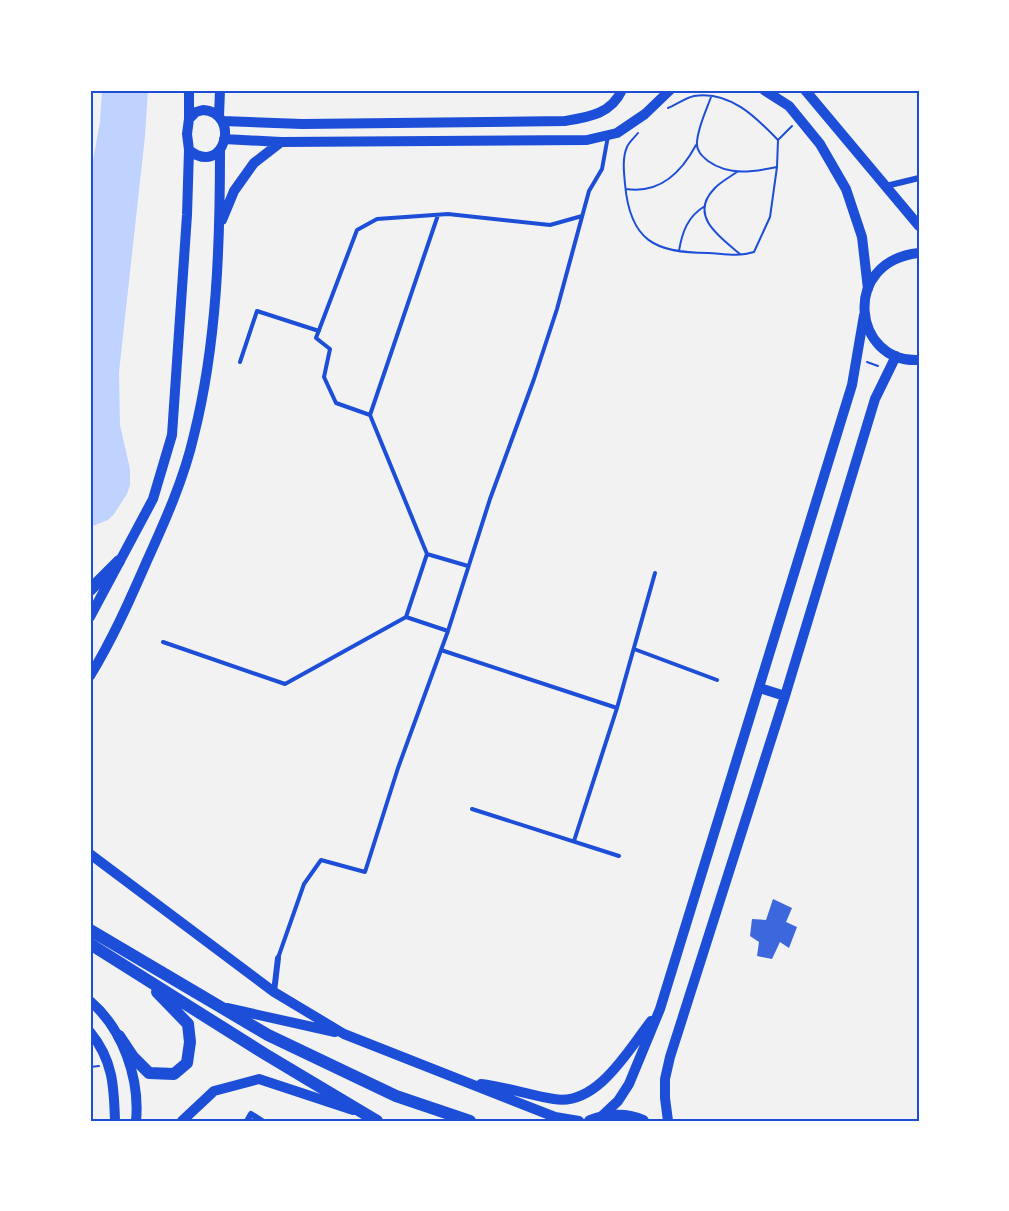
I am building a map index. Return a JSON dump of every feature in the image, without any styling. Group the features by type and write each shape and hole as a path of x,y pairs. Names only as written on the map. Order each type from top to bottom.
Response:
{"highway":[{"path":"90,590 119,561"},
{"path":"90,930 144,978 188,1024 190,1042 187,1063 174,1074 149,1073 133,1057 119,1036"},
{"path":"90,944 109,949 221,1007 268,1035 396,1096 470,1121"},
{"path":"144,978 375,1121"},
{"path":"595,1119 620,1116 643,1121"}],"main road":[{"path":"90,617 153,499 172,435 187,215 189,90"},
{"path":"90,676 112,640 172,505 194,436 210,351 220,226 220,151 224,139 220,90"},
{"path":"189,119 196,112 203,110 215,112 221,118 247,122 367,124 565,121 593,116 610,107 622,90"},
{"path":"224,139 281,142 587,140 617,133 645,114 670,90"},
{"path":"764,90 789,106 800,119 820,144 846,189 862,237 868,289"},
{"path":"805,90 919,226"},
{"path":"245,140 242,131 247,122"},
{"path":"220,226 234,191 254,163 281,142"},
{"path":"189,150 199,157 212,157 220,151"},
{"path":"595,1119 618,1101 629,1084 660,1009 852,385 865,297 871,279 883,265 900,256 919,253"},
{"path":"864,315 870,333 882,347 896,356 919,360"},
{"path":"668,1121 665,1088 670,1057 785,696 875,399 896,356"},
{"path":"760,688 785,696"},
{"path":"92,855 274,992 344,1034"},
{"path":"90,1001 119,1036 125,1049 135,1092 136,1121"},
{"path":"221,1007 344,1034 555,1117 579,1121"},
{"path":"468,1083 497,1086 557,1100 584,1095 602,1083 660,1009"},
{"path":"90,1032 111,1066 115,1121"},
{"path":"182,1121 214,1091 259,1079 360,1112"}],"street":[{"path":"886,186 919,178"},
{"path":"274,992 278,958"},
{"path":"247,1121 252,1114 262,1121"}],"lane":[{"path":"278,958 304,884 321,860 365,872 398,768 448,631 490,499 544,349 589,192 602,169 608,135"},
{"path":"370,415 336,403 324,377 330,349 316,338 357,230 377,219 448,214 549,225 582,216"},
{"path":"163,642 285,684 406,617 427,554 370,415 438,215"},
{"path":"240,362 257,311 318,332"},
{"path":"427,554 468,566"},
{"path":"574,842 617,708 655,573"},
{"path":"406,617 448,631"},
{"path":"441,650 617,708"},
{"path":"634,650 717,680"},
{"path":"472,809 619,856"}],"path":[{"path":"666,109 693,96 711,97 745,109 778,140"},
{"path":"625,189 640,191 651,189 682,167 696,145 711,97"},
{"path":"644,127 627,147 624,172 627,202 636,227 649,242 658,247 742,256 754,252 770,217 778,140 800,119"},
{"path":"696,145 700,156 722,170 737,172 777,167"},
{"path":"737,172 713,189 705,206 706,220 711,228 742,256"},
{"path":"680,251 682,237 690,219 695,212 705,206"},
{"path":"857,357 889,371"}],"water":[{"path":"102,90 148,90 119,372 120,425 130,469 130,485 114,514 108,520 90,527 90,176 100,122"}],"building":[{"path":"773,899 792,908 786,922 797,927 789,948 780,942 772,959 757,956 759,942 750,936 752,919 766,920"}]}
